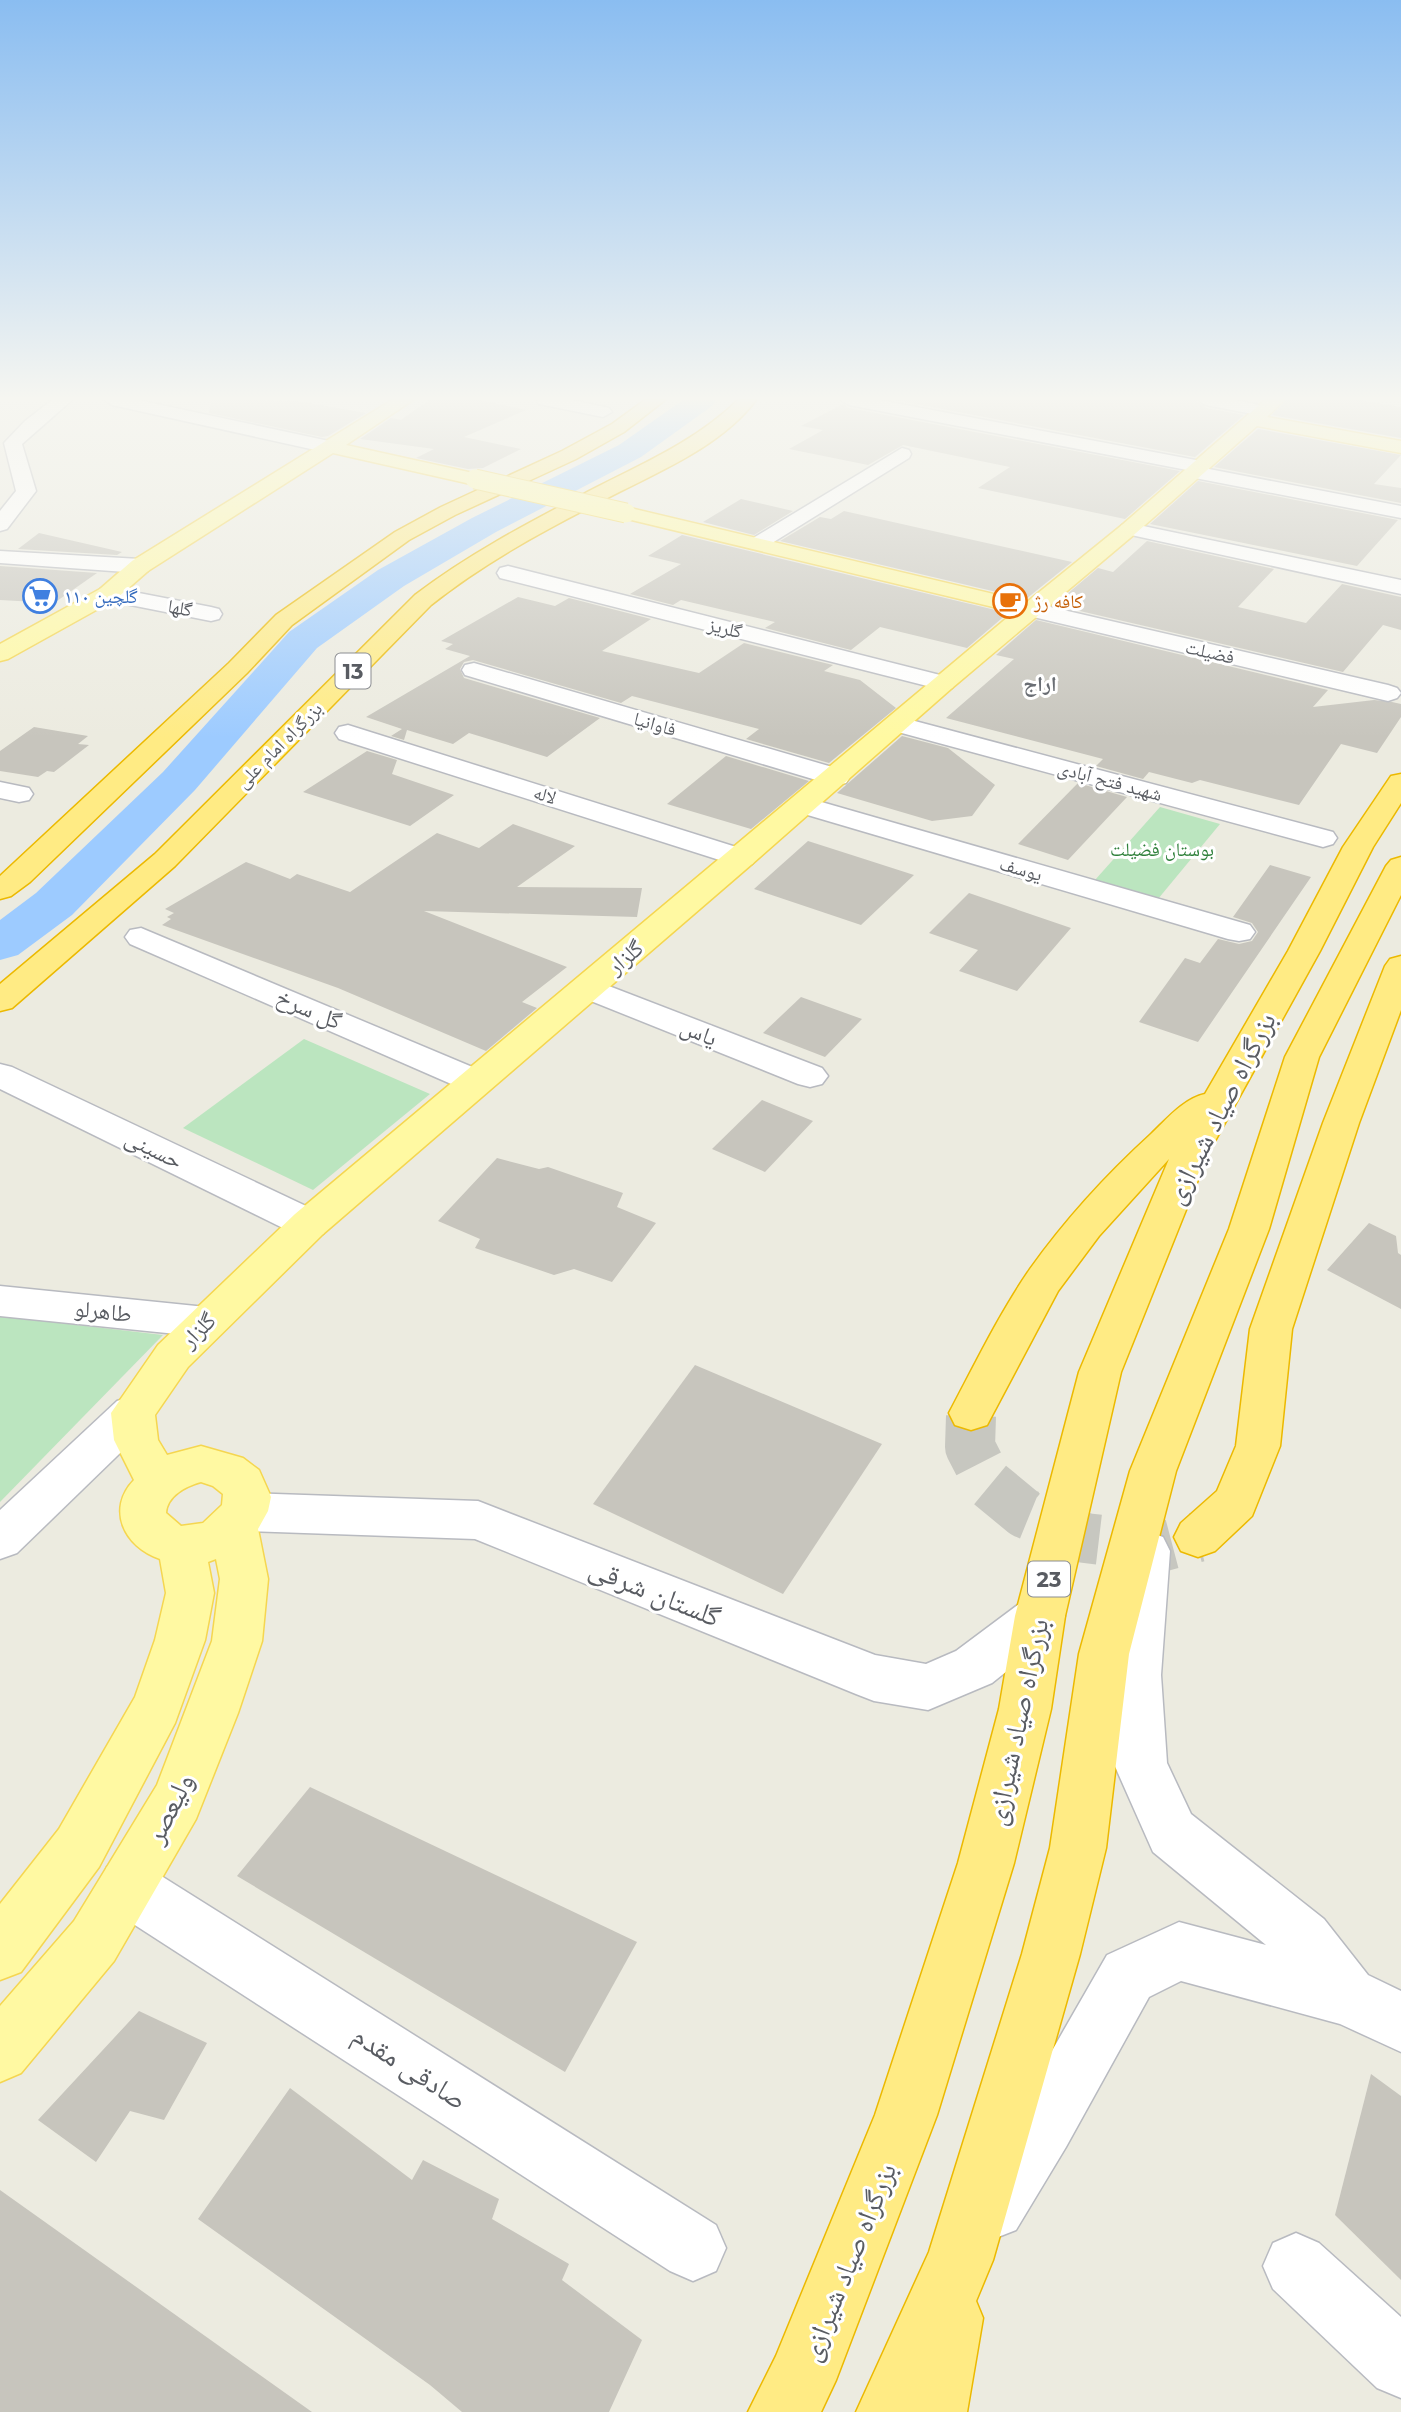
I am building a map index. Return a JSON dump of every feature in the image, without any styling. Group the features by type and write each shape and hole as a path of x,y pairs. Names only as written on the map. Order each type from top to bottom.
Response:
{"highway":[{"path":"0,890 19,876 120,781 295,612 402,536 445,513"},
{"name":"بزرگراه امام علی","path":"0,1001 165,860 388,632 439,586 472,561 562,513"},
{"name":"بزرگراه صیاد شیرازی","path":"785,2401 906,2115 986,1863 1025,1709 1040,1616 1100,1373 1191,1150 1304,951 1358,847 1401,782"},
{"name":"بزرگراه صیاد شیرازی","path":"891,2412 960,2260 1051,1954 1078,1848 1104,1654 1153,1471 1249,1229 1302,1057 1401,866"},
{"path":"1198,1537 1236,1503 1258,1446 1271,1329 1341,1123 1401,966"},
{"path":"971,1413 1027,1307 1077,1237 1147,1156 1228,1085"},
{"path":"932,2412 960,2260"}],"main road":[{"path":"0,654 108,594 140,566 225,513"},
{"path":"624,513 1033,610"},
{"name":"گلزار","path":"133,1413 173,1356 309,1224 742,858 943,683 1148,513"},
{"path":"133,1413 136,1440 159,1484"},
{"path":"201,1464 224,1467 239,1477 248,1496 239,1519 213,1542 181,1546 155,1534 142,1519 143,1502 169,1474 184,1467 201,1464"},
{"name":"ولیعصر","path":"0,2052 94,1941 177,1801 237,1641 244,1579 239,1519"},
{"path":"0,1951 79,1848 157,1706 180,1640 190,1593 181,1546"}],"street":[{"path":"757,544 808,513"},
{"path":"1129,529 1401,587"},
{"path":"0,557 140,566"},
{"name":"گلریز","path":"508,573 943,683"},
{"name":"گلها","path":"108,594 211,614"},
{"name":"فضیلت","path":"1033,610 1388,693"},
{"name":"فاوانیا","path":"474,670 836,777"},
{"name":"شهید فتح آبادی","path":"896,724 1323,838"},
{"name":"لاله","path":"348,733 742,858"},
{"name":"یوسف","path":"804,805 1240,932"},
{"name":"گل سرخ","path":"141,937 477,1082"},
{"name":"یاس","path":"588,988 810,1076"},
{"name":"حسینی","path":"0,1075 309,1224"},
{"name":"طاهرلو","path":"0,1301 206,1322"},
{"name":"گلزار","path":"0,1539 133,1413"},
{"path":"1153,1471 1136,1675 1142,1764 1172,1833 1304,1939 1348,1996"},
{"name":"گلستان شرقی","path":"239,1519 478,1520 874,1678 928,1687 974,1667 1040,1616"},
{"name":"صادقی مقدم","path":"127,1886 693,2248"},
{"path":"960,2260 1044,2125 1128,1976 1179,1951 1348,1996 1401,2022"},
{"path":"1296,2266 1401,2364"}],"green space":[{"name":"بوستان فضیلت","path":"1160,807 1220,824 1158,899 1095,880"},
{"path":"304,1039 430,1094 313,1190 183,1128"},
{"path":"0,1316 163,1335 0,1502"}],"building":[{"path":"719,513 790,513 754,535 703,522"},
{"path":"841,513 851,513 1072,562 1026,599 780,541 820,517 831,519"},
{"path":"1094,513 1132,513 1125,519"},
{"path":"1163,513 1360,513 1398,520 1357,566 1150,524"},
{"path":"39,533 122,552 117,555 18,549"},
{"path":"682,535 1008,613 967,648 880,627 851,650 765,628 775,622 681,600 673,605 630,594 681,564 648,556"},
{"path":"1147,541 1274,569 1238,607 1306,623 1342,584 1401,597 1401,630 1383,625 1343,672 1054,605 1098,568 1113,572"},
{"path":"0,566 97,573 54,603 0,600"},
{"path":"518,597 555,606 569,598 651,619 602,651 699,673 744,643 833,665 824,671 860,680 896,708 829,763 746,739 759,729 632,696 621,703 473,660 464,662 460,669 464,678 600,718 547,757 469,733 453,744 407,730 404,740 391,736 402,729 366,717 470,656 445,649 453,644 441,641"},
{"path":"1036,620 1328,690 1313,707 1374,700 1392,702 1401,704 1401,717 1377,753 1341,744 1299,805 1200,780 1192,783 1149,772 1143,779 1096,766 1103,759 946,718 1014,659 996,655"},
{"path":"34,727 88,736 78,744 89,745 54,772 47,771 38,777 0,771 0,751"},
{"path":"902,736 948,748 995,785 972,816 932,821 837,793"},
{"path":"367,751 397,760 392,774 454,795 410,826 303,792"},
{"path":"726,756 809,781 751,829 667,804"},
{"path":"1078,783 1127,797 1068,860 1018,844"},
{"path":"513,824 575,846 517,887 642,888 637,917 424,911 567,967 522,1002 537,1008 486,1051 338,988 162,925 171,919 167,917 174,913 165,909 246,862 290,879 297,874 350,892 437,833 479,848"},
{"path":"808,841 914,875 861,925 754,889"},
{"path":"1270,865 1311,877 1198,1042 1139,1022 1185,958 1200,963 1218,939 1239,944 1252,941 1258,932 1252,923 1233,917"},
{"path":"969,893 1071,928 1017,991 959,971 978,950 929,933"},
{"path":"801,997 862,1019 825,1057 763,1033"},
{"path":"762,1100 813,1121 765,1172 712,1149"},
{"path":"497,1158 539,1169 548,1167 623,1193 617,1207 656,1223 612,1282 574,1269 554,1275 475,1248 480,1239 438,1221"},
{"path":"1369,1223 1396,1236 1398,1253 1401,1255 1401,1309 1327,1270"},
{"path":"695,1365 882,1444 783,1594 593,1504"},
{"path":"310,1787 637,1942 565,2072 237,1876"},
{"path":"139,2011 207,2043 164,2120 130,2111 96,2162 38,2120"},
{"path":"1371,2074 1401,2096 1401,2280 1335,2215"},
{"path":"290,2088 412,2180 423,2160 499,2199 492,2219 569,2264 562,2280 642,2340 609,2412 462,2412 430,2385 198,2219"},
{"path":"0,2190 312,2412 0,2412"}],"waterway":[{"path":"0,944 54,904 179,781 303,640 391,578 509,513"}],"tunnel":[{"path":"971,1416 970,1447 989,1484 1024,1513 1085,1538 1160,1547 1198,1537"}],"place":[{"name":"گلچین ۱۱۰","path":"40,596"},
{"name":"کافه رژ","path":"1010,601"}],"district":[{"name":"اراج","path":"1040,683"}]}
